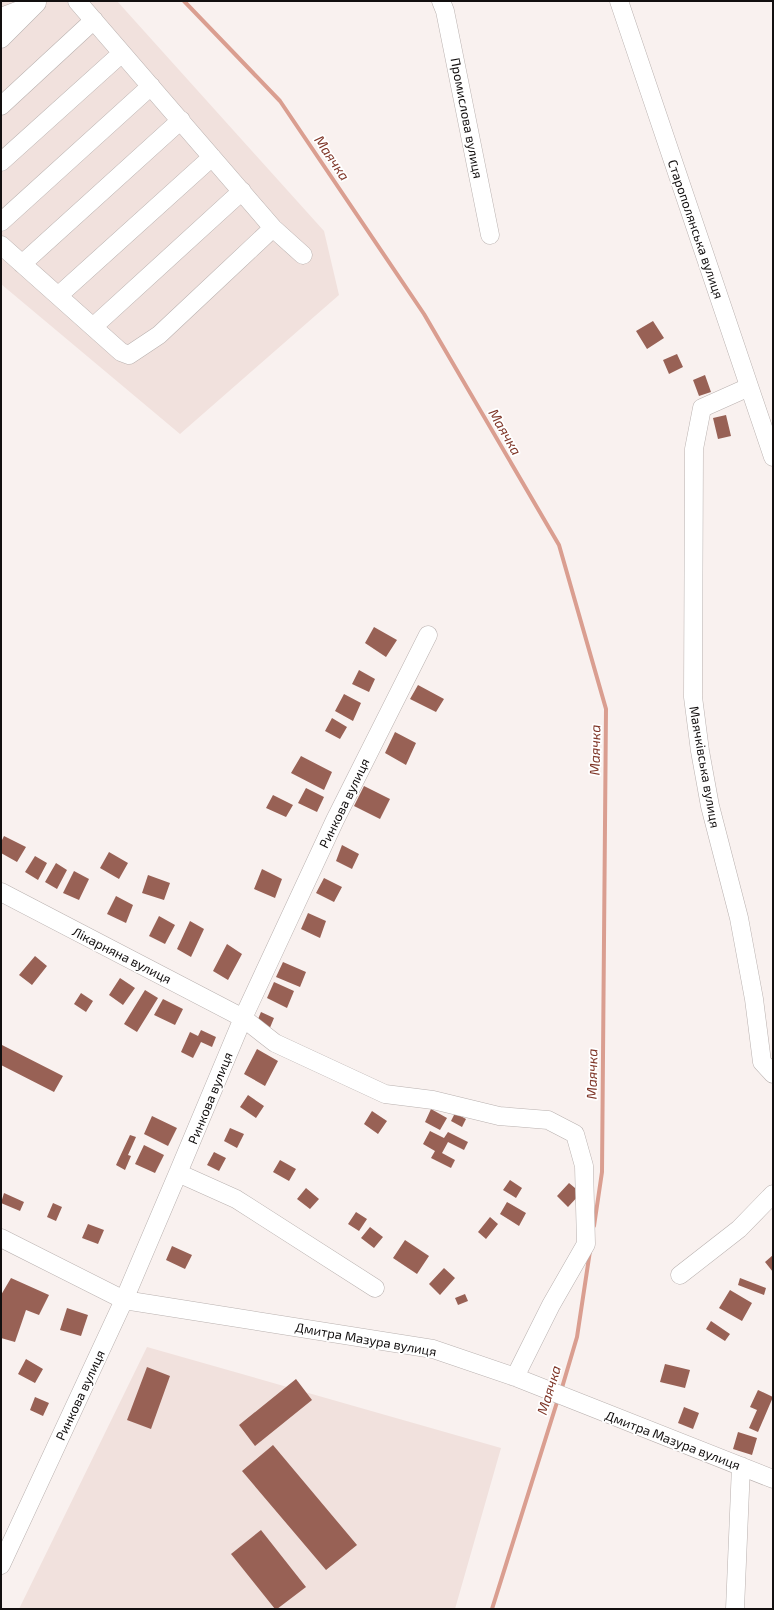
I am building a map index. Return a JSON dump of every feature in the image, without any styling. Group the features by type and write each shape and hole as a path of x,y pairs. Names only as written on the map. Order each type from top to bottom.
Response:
{"street":[{"path":"77,1 273,228 303,255"},
{"name":"Промислова вулиця","path":"441,1 445,11 490,235"},
{"name":"Старополянська вулиця","path":"619,1 773,457"},
{"path":"1,17 40,2"},
{"path":"1,39 40,2"},
{"path":"1,106 94,20"},
{"path":"1,162 122,53"},
{"path":"1,222 151,86"},
{"path":"22,264 181,120"},
{"path":"58,296 212,157"},
{"path":"93,327 242,191"},
{"path":"1,245 121,352 129,354 159,335 273,228"},
{"name":"Маячківська вулиця","path":"749,387 702,408 694,449 693,697 700,751 710,806 739,918 754,999 762,1062 773,1074"},
{"name":"Ринкова вулиця","path":"1,1565 124,1300 242,1018 335,820 428,635"},
{"name":"Лікарняна вулиця","path":"1,892 242,1018 275,1043 385,1094 432,1100 499,1116 548,1120 576,1134 584,1166 586,1244 552,1305 521,1380"},
{"path":"178,1173 236,1200 375,1288"},
{"path":"680,1275 739,1229 773,1194"},
{"name":"Дмитра Мазура вулиця","path":"1,1238 124,1300 433,1349 521,1380 773,1479"},
{"path":"735,1609 741,1466"}],"shaded area":[{"path":"1,1 117,1 324,231 339,295 180,434 1,284"},
{"path":"147,1347 501,1448 455,1609 19,1609"}],"building":[{"path":"653,321 664,338 647,349 636,331"},
{"path":"677,354 683,367 669,374 663,360"},
{"path":"705,375 711,392 699,396 693,380"},
{"path":"726,415 731,436 718,439 713,418"},
{"path":"374,627 397,640 386,657 365,643"},
{"path":"359,670 375,679 369,692 352,684"},
{"path":"418,685 444,699 436,712 410,699"},
{"path":"344,694 361,703 353,721 335,711"},
{"path":"332,718 347,727 340,739 325,731"},
{"path":"395,732 416,743 406,765 385,753"},
{"path":"301,756 332,772 324,790 291,773"},
{"path":"364,786 390,799 380,819 354,806"},
{"path":"306,788 324,797 317,812 298,803"},
{"path":"273,795 293,805 286,817 266,808"},
{"path":"4,836 26,847 17,862 1,853 1,842"},
{"path":"342,845 359,854 352,869 336,861"},
{"path":"109,852 128,863 119,879 100,868"},
{"path":"35,856 47,863 38,880 25,872"},
{"path":"56,863 67,870 57,889 45,882"},
{"path":"262,869 282,879 275,898 254,889"},
{"path":"74,871 89,879 79,900 63,893"},
{"path":"148,875 170,883 164,900 142,893"},
{"path":"324,878 342,887 334,902 316,893"},
{"path":"116,896 133,905 126,923 107,914"},
{"path":"308,913 326,921 320,938 301,929"},
{"path":"159,916 175,925 165,944 149,936"},
{"path":"190,921 204,929 191,957 177,949"},
{"path":"227,944 242,954 228,980 213,971"},
{"path":"35,956 47,966 32,985 19,975"},
{"path":"283,962 306,972 300,987 276,977"},
{"path":"120,978 135,988 123,1005 109,995"},
{"path":"274,982 294,991 287,1008 267,998"},
{"path":"145,990 158,998 137,1032 124,1024"},
{"path":"81,993 93,1001 86,1012 74,1004"},
{"path":"163,999 183,1009 175,1025 154,1015"},
{"path":"261,1012 274,1018 269,1030 256,1024"},
{"path":"201,1030 216,1037 212,1047 201,1042 193,1058 181,1052 190,1032 198,1036"},
{"path":"2,1045 63,1076 54,1092 1,1065"},
{"path":"257,1049 278,1061 265,1086 244,1074"},
{"path":"248,1095 264,1106 256,1118 240,1107"},
{"path":"431,1109 447,1118 440,1130 425,1122"},
{"path":"372,1111 387,1121 378,1134 364,1124"},
{"path":"455,1113 466,1119 462,1127 451,1121"},
{"path":"152,1116 177,1128 168,1146 144,1134"},
{"path":"230,1128 244,1134 237,1148 224,1141"},
{"path":"430,1131 444,1138 448,1132 468,1142 464,1150 448,1142 442,1153 455,1160 451,1168 431,1158 435,1151 423,1144"},
{"path":"130,1135 136,1137 128,1155 131,1156 125,1170 116,1165"},
{"path":"144,1145 164,1155 155,1173 135,1164"},
{"path":"214,1152 226,1158 219,1171 207,1165"},
{"path":"280,1160 296,1169 289,1181 273,1172"},
{"path":"510,1180 522,1188 516,1198 503,1190"},
{"path":"569,1183 581,1193 568,1207 557,1196"},
{"path":"306,1188 319,1199 310,1209 297,1199"},
{"path":"4,1193 24,1202 20,1211 1,1203"},
{"path":"507,1202 526,1213 519,1226 500,1214"},
{"path":"53,1203 62,1207 56,1221 47,1217"},
{"path":"356,1212 367,1219 359,1231 348,1224"},
{"path":"490,1217 498,1224 486,1239 478,1232"},
{"path":"88,1224 104,1230 98,1244 82,1238"},
{"path":"370,1227 383,1237 374,1248 361,1238"},
{"path":"405,1240 429,1256 417,1274 393,1258"},
{"path":"172,1246 192,1255 185,1269 166,1260"},
{"path":"773,1255 773,1272 765,1262"},
{"path":"444,1268 455,1278 440,1295 429,1284"},
{"path":"11,1278 49,1295 39,1315 26,1310 15,1342 1,1338 1,1295"},
{"path":"740,1278 766,1288 764,1295 738,1285"},
{"path":"730,1290 752,1303 742,1321 719,1308"},
{"path":"465,1294 468,1301 458,1305 455,1298"},
{"path":"67,1308 88,1315 81,1336 60,1330"},
{"path":"711,1321 730,1334 725,1341 706,1329"},
{"path":"26,1359 43,1369 35,1383 18,1374"},
{"path":"665,1364 690,1370 685,1388 660,1382"},
{"path":"147,1367 170,1376 151,1429 127,1420"},
{"path":"296,1379 312,1400 255,1446 239,1425"},
{"path":"758,1390 773,1397 758,1432 749,1428 757,1410 750,1407"},
{"path":"35,1397 49,1403 43,1416 30,1410"},
{"path":"684,1407 699,1413 693,1429 678,1423"},
{"path":"738,1432 757,1438 752,1455 733,1449"},
{"path":"273,1445 357,1545 326,1570 242,1471"},
{"path":"261,1530 306,1587 277,1609 275,1609 231,1554"}],"waterway":[{"name":"Маячка","path":"184,1 280,101 424,314 559,545 606,709 602,1172 594,1226"},
{"name":"Маячка","path":"561,1391 577,1337 590,1251"},
{"name":"Маячка","path":"492,1609 558,1399"}]}
